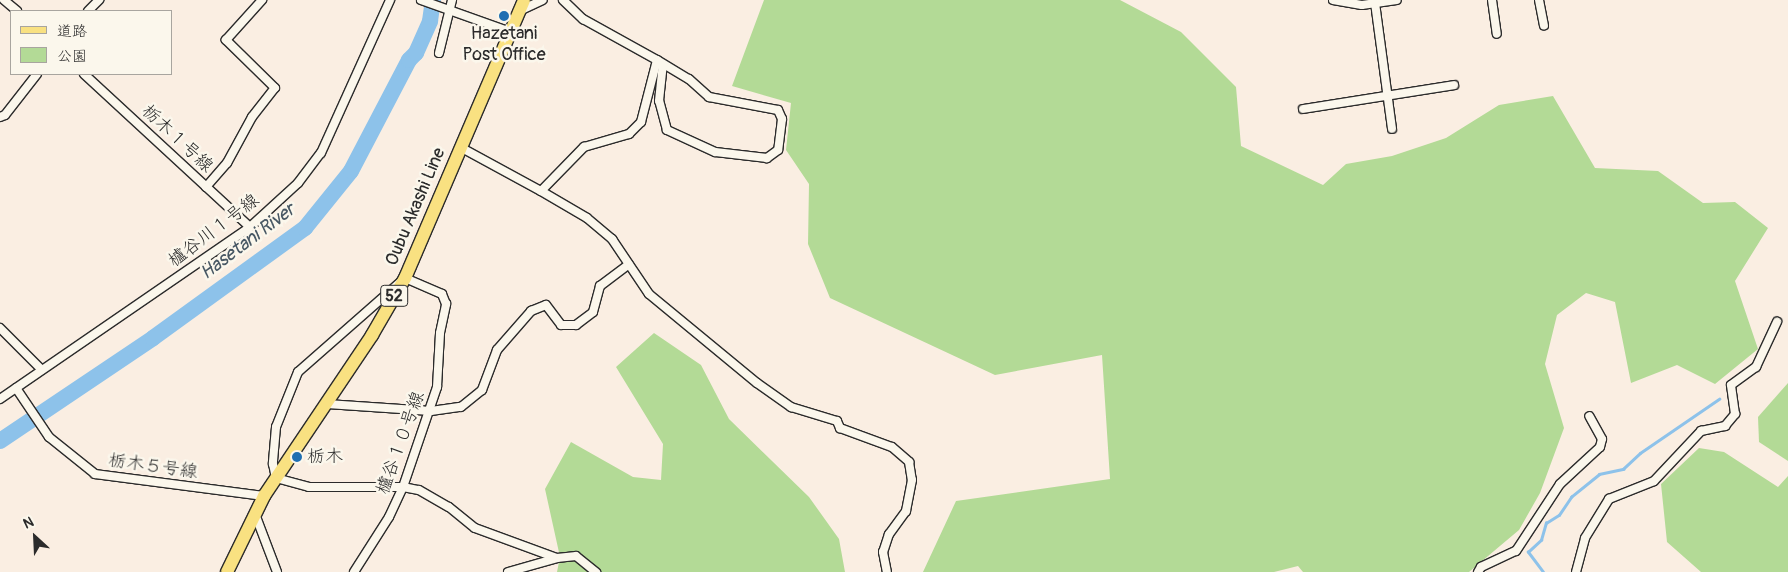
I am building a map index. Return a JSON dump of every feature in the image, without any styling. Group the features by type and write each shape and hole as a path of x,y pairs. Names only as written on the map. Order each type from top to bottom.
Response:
{"main road":[{"name":"Oubu Akashi Line","path":"227,572 264,496 327,404 404,278 522,6"}],"street":[{"path":"4,0 16,10"},
{"path":"89,10 99,0"},
{"path":"206,187 227,163 252,117 275,88 226,40 262,0"},
{"name":"櫨谷川１号線","path":"0,399 250,227 298,183 321,153 390,0"},
{"path":"421,0 451,4 510,32"},
{"path":"522,6 542,0"},
{"path":"564,0 582,19 660,62 689,79 709,97 778,110 782,119 778,150 767,158 715,152 667,130 659,101 660,62"},
{"path":"1333,0 1362,5 1397,0"},
{"path":"1492,0 1497,34"},
{"path":"1539,0 1544,26"},
{"path":"1374,3 1392,129"},
{"path":"439,53 451,4"},
{"path":"541,191 584,147 629,134 641,122 660,62"},
{"path":"0,117 5,115 36,75"},
{"name":"栃木１号線","path":"85,75 250,227"},
{"path":"1303,109 1387,94 1454,85"},
{"path":"460,147 587,218 612,239 649,294 715,350 791,407 837,421 840,428 892,447 908,462 912,480 906,511 889,534 884,552 887,572"},
{"path":"327,404 431,411 461,407 482,390 497,350 531,311 546,305 561,324 576,325 593,312 600,286 629,264"},
{"path":"404,278 298,372 276,427 273,464 276,478 309,487 403,487 420,490 449,507 475,528 557,558"},
{"name":"櫨谷１０号線","path":"354,572 389,517 403,487 431,411 437,387 440,334 446,304 442,294 404,278"},
{"path":"1576,572 1585,538 1609,498 1654,481 1701,431 1725,426 1735,414 1731,385 1756,368 1776,322"},
{"path":"0,328 42,370"},
{"name":"栃木５号線","path":"16,388 49,437 95,474 264,496"},
{"path":"1478,572 1481,567 1516,551 1560,484 1600,448 1602,439 1589,416"},
{"path":"255,514 277,572"},
{"path":"508,572 557,558 576,556 596,572"}],"green space":[{"path":"764,0 1120,0 1181,32 1236,87 1241,146 1323,185 1346,164 1392,156 1446,138 1499,105 1553,96 1595,168 1658,171 1703,203 1735,202 1768,228 1735,281 1758,349 1715,384 1677,365 1631,383 1615,302 1586,293 1557,315 1545,364 1564,428 1540,493 1519,530 1469,572 1303,572 1298,566 1274,572 923,572 956,501 1110,479 1102,355 995,375 830,298 808,244 809,184 786,150 791,103 732,86"},
{"path":"654,333 701,365 729,419 809,497 839,539 845,572 557,572 560,557 545,489 571,442 633,477 661,480 663,444 616,367"},
{"path":"1788,383 1788,461 1759,442 1758,417"},
{"path":"1699,448 1724,452 1778,487 1788,476 1788,572 1701,572 1667,542 1661,484"}],"waterway":[{"name":"Hasetani River","path":"0,441 153,338 305,228 351,171 409,60 416,53 430,21 433,0"},
{"path":"1543,572 1528,552 1541,540 1546,523 1559,515 1571,497 1599,474 1623,469 1640,453 1719,399"}],"place":[{"name":"Hazetani Post Office","path":"504,16"},
{"name":"栃木","path":"297,457"}]}
